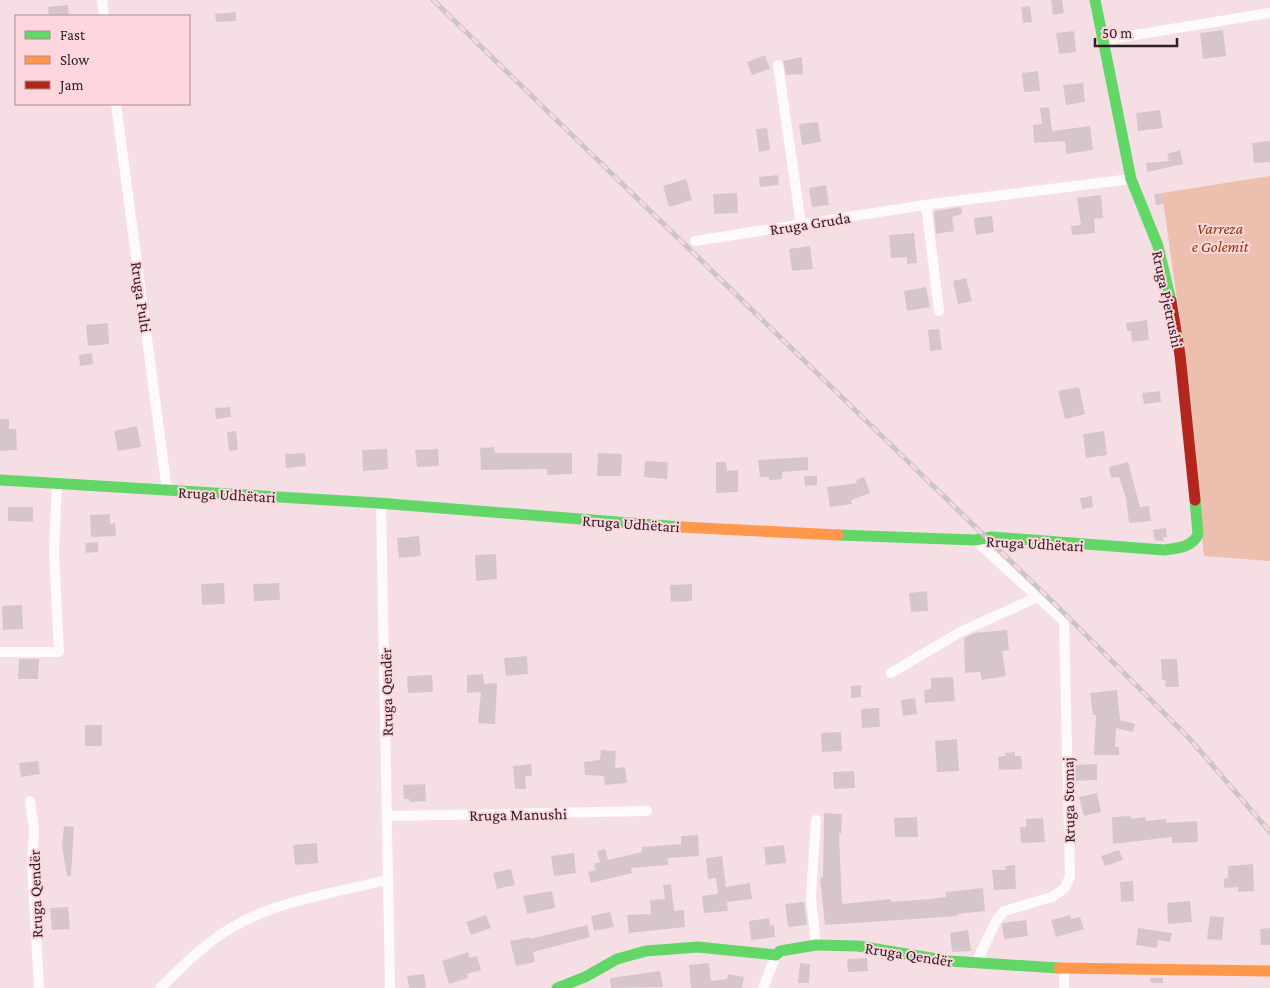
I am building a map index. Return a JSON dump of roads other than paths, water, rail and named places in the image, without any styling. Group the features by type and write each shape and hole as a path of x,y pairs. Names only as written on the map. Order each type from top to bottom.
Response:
{"street":[{"path":"102,0 104,15"},
{"name":"Rruga Pjetrushi","path":"1095,0 1131,179 1158,246 1168,285 1180,355 1201,534"},
{"path":"1104,40 1270,13"},
{"path":"778,65 801,224"},
{"name":"Rruga Pulti","path":"116,105 167,490"},
{"name":"Rruga Gruda","path":"694,241 926,205 1131,179"},
{"path":"926,205 939,311"},
{"name":"Rruga Udhëtari","path":"0,480 382,503 719,530 975,540 992,537 1164,550 1186,546 1201,534"},
{"path":"0,652 59,652 54,552 57,484"},
{"name":"Rruga Qendër","path":"382,503 388,816 386,880 390,988"},
{"name":"Rruga Stomaj","path":"975,540 1064,622 1070,876 1065,888 1052,897 1004,911 996,921 976,963"},
{"path":"891,673 962,631 1038,597"},
{"name":"Rruga Qendër","path":"30,801 34,830 32,864 39,988"},
{"name":"Rruga Manushi","path":"388,816 647,811"},
{"path":"816,820 811,897 816,944"},
{"path":"160,988 202,949 233,927 259,914 386,880"},
{"name":"Rruga Qendër","path":"557,988 585,977 617,959 646,951 698,947 776,955 780,952 816,944 858,946 949,961 976,963 1064,968 1270,971"},
{"path":"763,988 776,955"},
{"path":"1064,968 1064,988"}],"railway":[{"path":"433,0 1065,614 1189,738 1270,832"}],"park label":[{"name":"Varreza e Golemit","path":"1220,237"}]}
